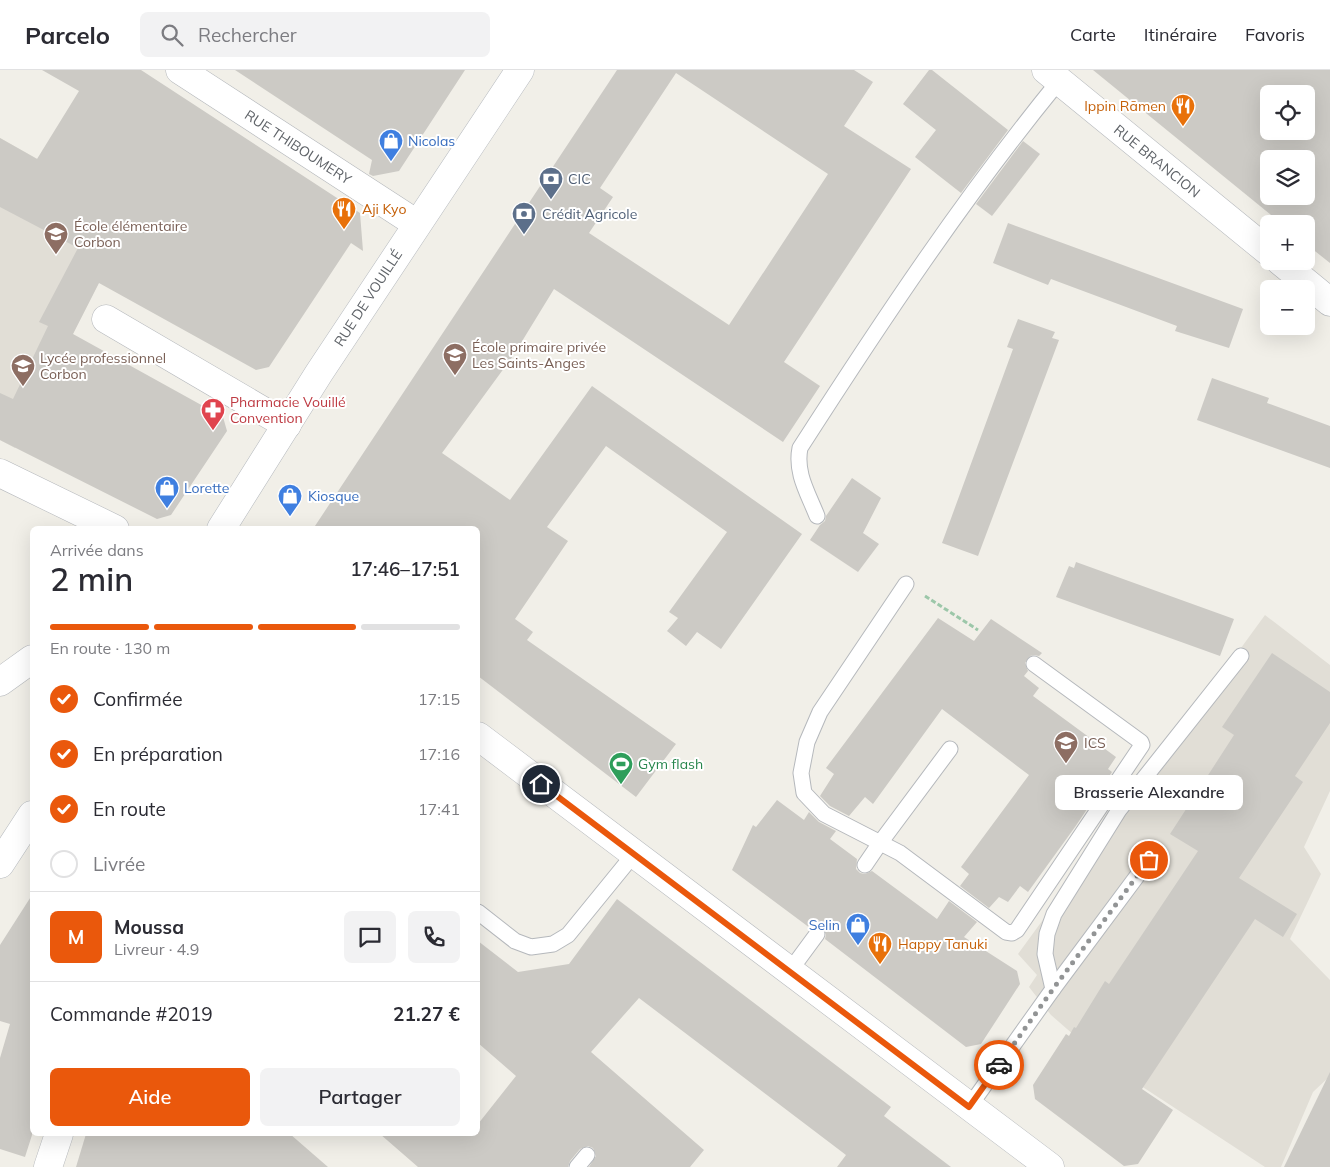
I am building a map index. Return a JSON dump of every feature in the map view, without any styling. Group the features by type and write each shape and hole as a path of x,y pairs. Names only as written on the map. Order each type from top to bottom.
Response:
{"street":[{"name":"RUE THIBOUMERY","path":"180,70 417,224"},
{"name":"RUE DE VOUILLÉ","path":"223,526 417,224 520,70"},
{"name":"RUE BRANCION","path":"1052,75 1260,245"},
{"path":"1291,270 1330,302"},
{"path":"106,319 287,425"},
{"path":"0,473 104,526"},
{"path":"0,682 30,660"},
{"path":"480,738 1050,1167"},
{"path":"0,864 30,818"},
{"path":"48,1167 58,1136"}],"lane":[{"path":"818,516 800,475 798,461 800,448 934,244 1031,114 1052,75"},
{"path":"906,584 820,712 807,742 801,773 804,793 824,814 900,853 1006,932 1012,933 1017,930 1142,744 1034,664"},
{"path":"1053,989 1045,954 1047,934 1054,914 1119,810 1241,656"},
{"path":"866,866 880,842 950,749"},
{"path":"480,914 515,941 531,947 553,944 568,935 634,854"},
{"path":"969,1107 1053,989 1149,860"},
{"path":"789,972 817,934"},
{"path":"577,1167 587,1155"}],"path":[{"path":"906,584 978,630"}],"shaded area":[{"name":"École élémentaire Corbon","path":"0,138 134,213 15,448 0,440"},
{"path":"1265,615 1330,665 1330,791 1304,847 1321,874 1290,939 1330,980 1330,1076 1313,1092 1281,1167 1265,1167 1106,1063 1051,1015 1029,987 1037,975 1018,954"}],"building":[{"path":"42,70 141,70 360,213 363,251 351,243 269,367 256,370 99,283 73,334 223,417 227,431 171,515 157,519 0,440 0,393 13,399 48,326 39,322 78,248 0,207 0,138 37,159 79,91"},
{"path":"235,70 465,70 399,171 373,176 369,174 372,160"},
{"path":"617,70 854,70 873,82 844,126 911,169 784,362 820,386 783,442 554,289 513,356 442,453 510,500 592,386 802,534 721,649 697,632 686,646 667,631 678,618 669,612 727,532 606,446 547,527 568,541 515,619 533,632 527,640 676,744 636,797 480,678 480,526 315,526","holes":["676,73 828,174 729,325 589,233 613,197 600,188"]},
{"path":"929,70 932,70 1008,130 961,193 915,157 936,130 903,104"},
{"path":"1093,70 1330,70 1330,263 1315,251 1315,215 1271,215"},
{"path":"1023,141 1040,154 992,216 976,204"},
{"path":"1008,223 1243,309 1229,348 1175,331 1177,326 1051,279 1048,285 993,263"},
{"path":"1018,319 1055,332 1052,338 1059,340 978,556 942,543 1013,349 1007,347"},
{"path":"1212,378 1269,398 1267,403 1330,426 1330,468 1197,420"},
{"path":"852,478 881,498 863,533 879,544 858,572 810,540 825,521 826,516"},
{"path":"1076,562 1234,619 1220,656 1056,597 1069,566 1074,568"},
{"name":"ICS","path":"938,618 974,641 991,619 1042,653 1039,656 1030,656 1025,663 1028,671 1024,676 1039,688 1033,696 1116,757 1108,769 1112,772 1028,892 1020,886 1008,902 999,897 989,908 960,886 969,874 961,867 1029,775 942,709 873,804 865,797 849,816 830,806 820,796 834,774 826,768"},
{"path":"1272,653 1330,692 1330,723 1295,776 1303,782 1239,878 1297,914 1283,937 1255,919 1142,1089 1173,1110 1138,1164 1124,1166 1035,1099 1033,1085 1066,1034 1069,1036 1074,1027 1076,1028 1105,981 1109,984 1198,851 1170,834 1234,735 1222,727"},
{"path":"777,800 804,820 809,812 819,822 836,831 830,839 857,859 856,869 860,873 865,874 872,871 937,919 949,901 977,922 964,937 1017,971 1020,984 981,1044 966,1047 825,939 826,935 823,927 818,925 810,928 732,870 753,825 756,827"},
{"path":"30,898 30,1136 32,1136 25,1157 0,1149 0,1058 10,1024 0,1021 0,945"},
{"path":"617,899 891,1107 884,1116 951,1167 837,1167 846,1155 639,998 591,1052 704,1150 690,1167 589,1167 596,1156 593,1148 588,1146 580,1149 570,1161 568,1167 418,1167 382,1136 480,1136 480,1121 516,1076 480,1045 480,943 518,972 569,964"},
{"path":"1330,1072 1330,1167 1284,1167"},
{"path":"85,1136 292,1136 328,1167 76,1167"}],"way so far":[{"path":"999,1065 1149,860"}],"place":[{"name":"Ippin Rāmen","path":"1183,127"},
{"name":"Nicolas","path":"391,162"},
{"name":"CIC","path":"551,200"},
{"name":"Aji Kyo","path":"344,230"},
{"name":"Crédit Agricole","path":"524,235"},
{"name":"École élémentaire Corbon","path":"56,255"},
{"name":"École primaire privée Les Saints-Anges","path":"455,376"},
{"name":"Lycée professionnel Corbon","path":"23,387"},
{"name":"Pharmacie Vouillé Convention","path":"213,431"},
{"name":"Lorette","path":"167,509"},
{"name":"Kiosque","path":"290,517"},
{"name":"ICS","path":"1066,764"},
{"name":"Gym flash","path":"621,785"},
{"name":"Brasserie Alexandre","path":"1149,860"},
{"name":"Selin","path":"858,946"},
{"name":"Happy Tanuki","path":"880,965"}],"route":[{"path":"541,784 969,1107 999,1065"}]}
